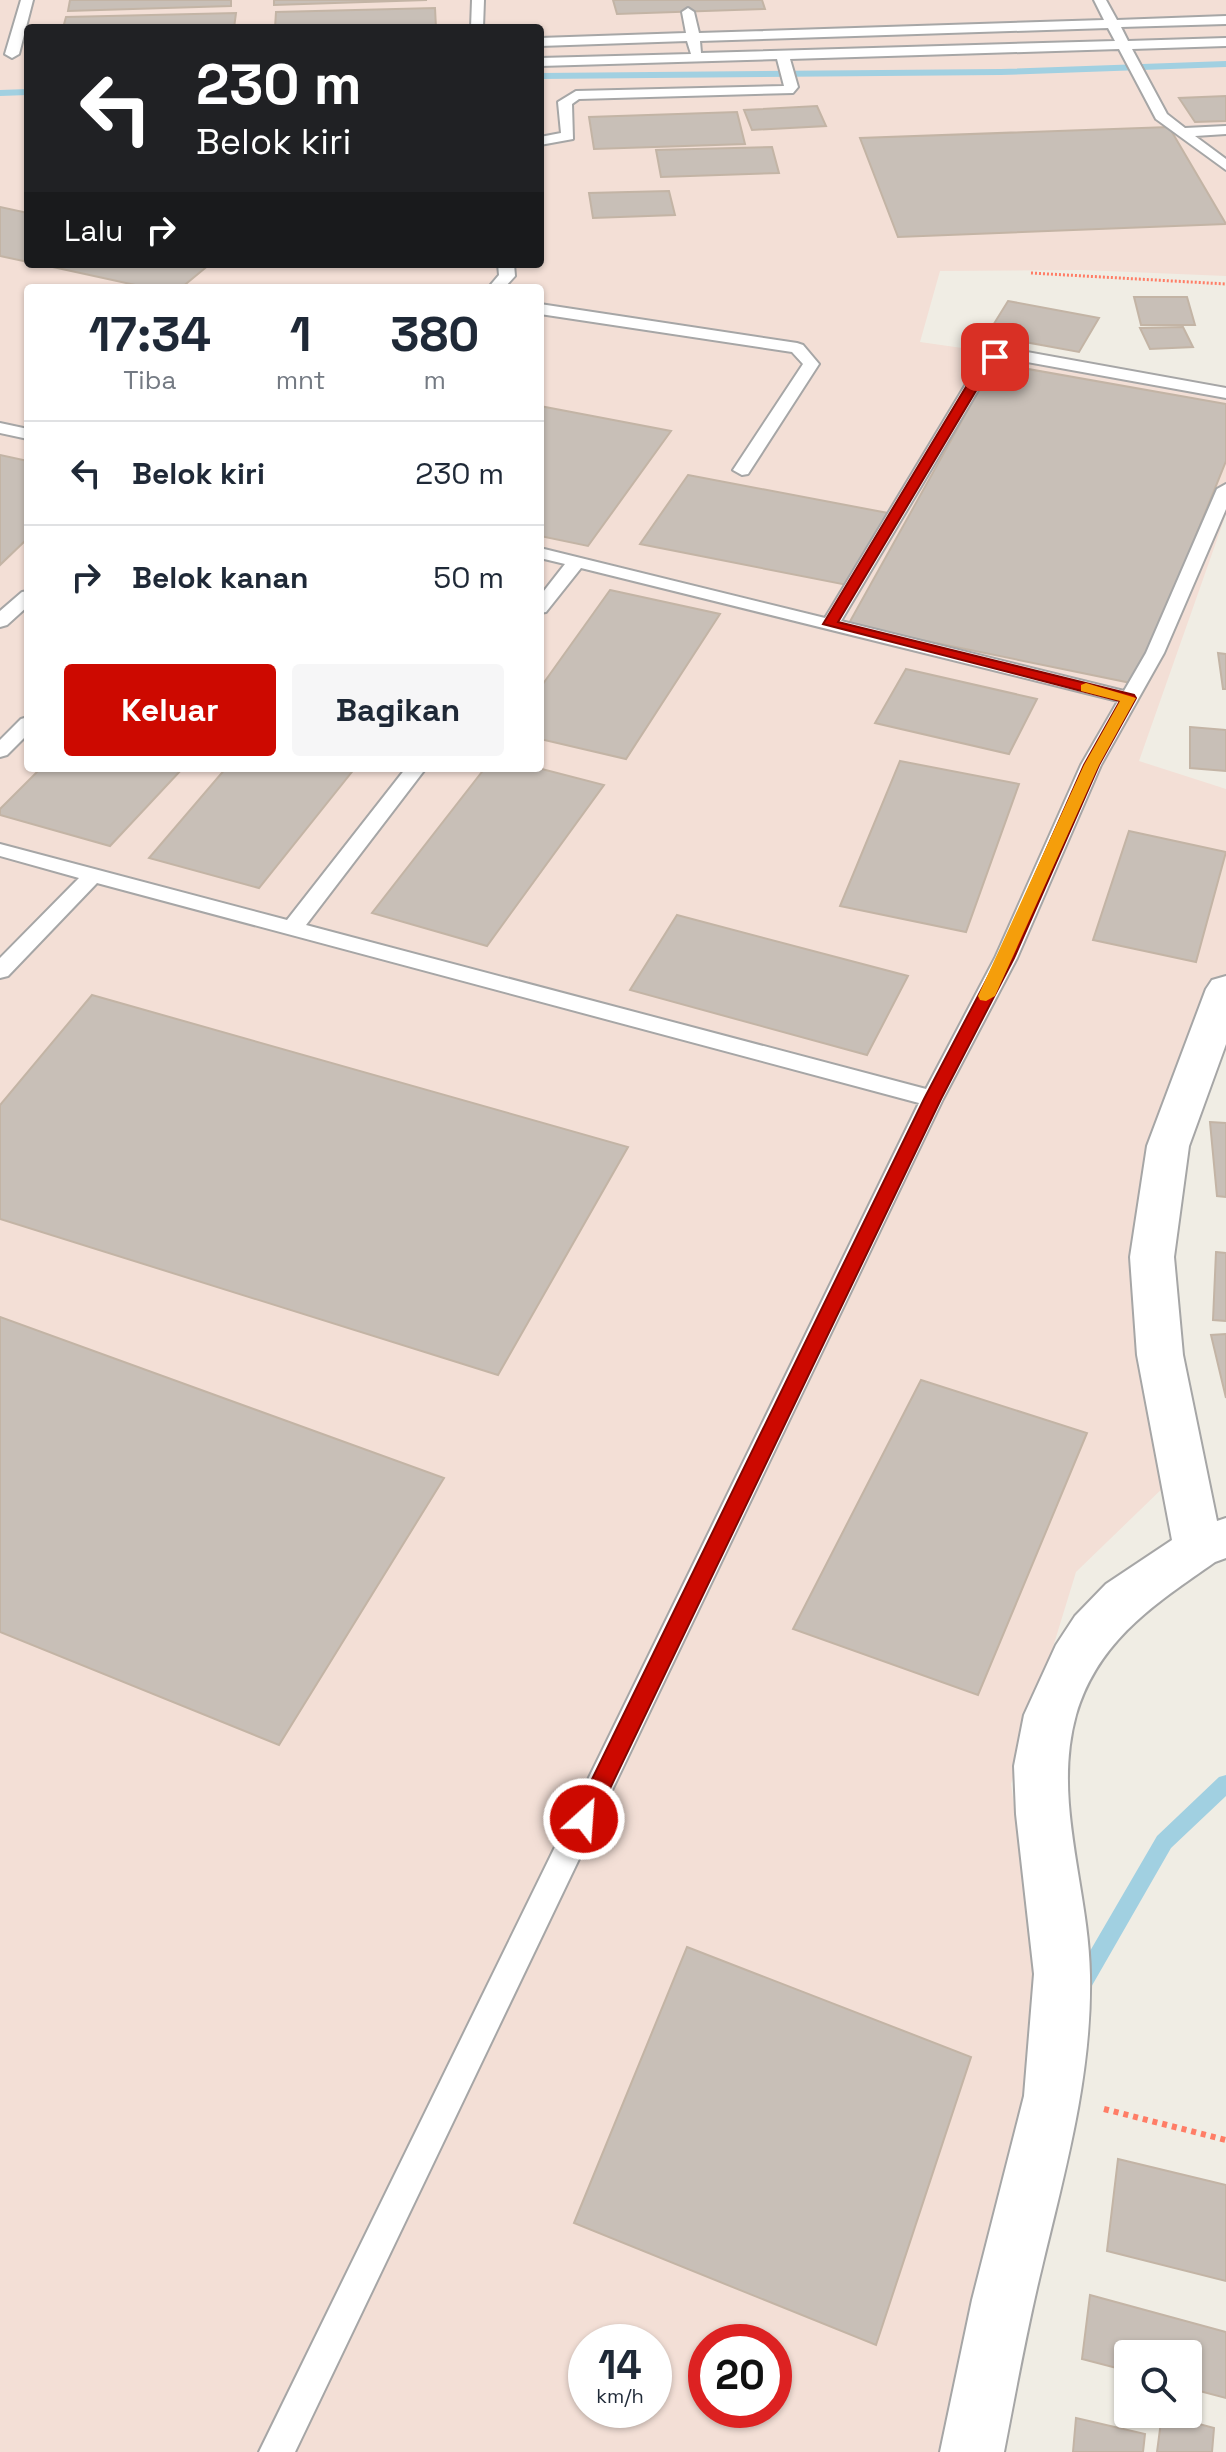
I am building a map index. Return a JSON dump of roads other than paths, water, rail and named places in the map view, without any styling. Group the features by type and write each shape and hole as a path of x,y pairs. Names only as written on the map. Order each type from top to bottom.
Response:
{"street":[{"path":"972,2452 1003,2300 1053,2096 1062,1974 1043,1814 1041,1766 1050,1715 1074,1660 1093,1631 1124,1599 1212,1543 1160,1355 1152,1257 1168,1146 1226,989"}],"lane":[{"path":"6,55 27,0"},
{"path":"477,24 478,0"},
{"path":"1100,0 1161,116 1226,166"},
{"path":"688,12 697,58"},
{"path":"544,42 1226,20"},
{"path":"544,62 1226,42"},
{"path":"544,140 568,136 565,102 576,95 788,90 791,87 782,55"},
{"path":"1181,132 1226,130"},
{"path":"544,310 797,348 803,352 811,364 742,470"},
{"path":"830,624 987,362 995,357 1023,356 1226,393"},
{"path":"0,428 24,433"},
{"path":"277,2452 932,1099 1006,958 1091,765 1155,653 1226,489"},
{"path":"544,554 1129,698"},
{"path":"544,603 577,561"},
{"path":"0,621 24,600"},
{"path":"0,751 24,727"},
{"path":"292,928 413,772"},
{"path":"0,850 932,1099"},
{"path":"0,971 92,876"}],"waterway":[{"path":"544,76 1001,72 1226,64"},
{"path":"0,93 24,92"},
{"path":"1079,1989 1164,1842 1226,1783"}]}
